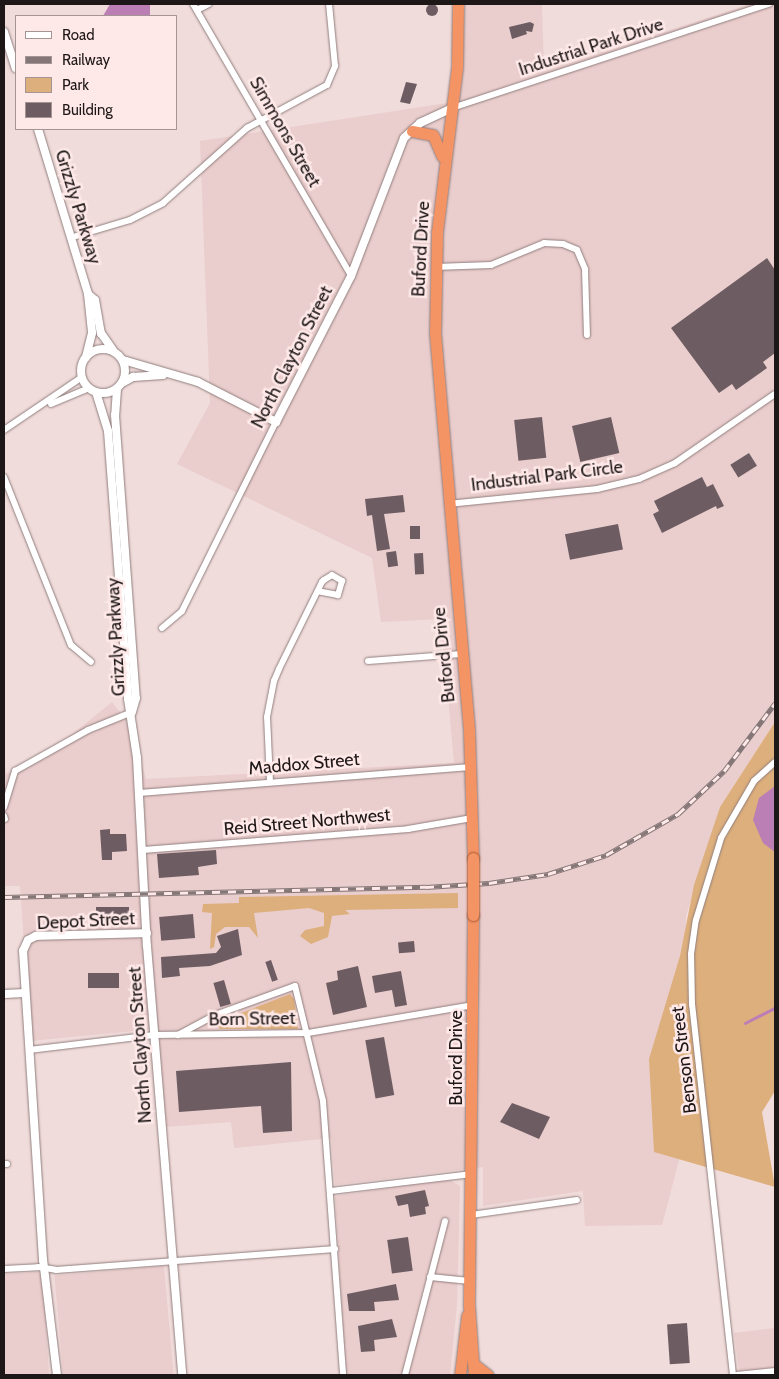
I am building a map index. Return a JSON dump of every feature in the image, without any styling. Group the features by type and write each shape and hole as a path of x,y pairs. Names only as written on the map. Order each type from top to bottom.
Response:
{"highway":[{"name":"Buford Drive","path":"458,4 458,55 450,109 435,267 436,362 471,766 474,915 472,1174 469,1306 460,1369"},
{"path":"412,131 422,130 434,136 441,146 444,169"},
{"name":"Buford Drive","path":"469,1306 474,1370"},
{"path":"452,1375 460,1369"},
{"path":"474,1370 488,1375"}],"street":[{"name":"Simmons Street","path":"193,4 351,276"},
{"path":"197,10 209,4"},
{"path":"73,236 130,220 163,204 223,147 261,121 327,85 335,66 329,4"},
{"name":"Industrial Park Drive","path":"450,109 770,4"},
{"path":"4,32 15,65"},
{"name":"North Clayton Street","path":"162,628 182,610 351,276 404,138 412,131 450,109"},
{"name":"Grizzly Parkway","path":"38,130 73,236 88,294 91,344 86,356"},
{"path":"435,267 491,265 544,243 562,244 577,250 585,269 587,335"},
{"name":"Grizzly Parkway","path":"88,294 94,300 102,335 113,351"},
{"path":"4,430 40,408 82,377 86,356 98,349 113,351 123,360 198,382 276,422"},
{"path":"119,386 126,372 123,360"},
{"path":"40,408 93,390 119,386 133,377 168,374"},
{"path":"82,377 93,390"},
{"name":"Grizzly Parkway","path":"119,386 115,409 136,698 132,712"},
{"name":"Grizzly Parkway","path":"93,390 108,431 128,699 132,712"},
{"name":"Industrial Park Circle","path":"448,504 598,489 639,479 679,460 775,394"},
{"path":"4,477 71,645 91,662"},
{"path":"270,782 267,716 270,693 318,591"},
{"path":"368,661 462,654"},
{"path":"4,807 15,771 88,730 132,712"},
{"name":"North Clayton Street","path":"132,712 143,850 146,934 182,1375"},
{"name":"Benson Street","path":"735,1375 692,1005 691,954 696,920 721,838 745,794 775,762"},
{"name":"Maddox Street","path":"139,793 471,766"},
{"name":"Reid Street Northwest","path":"143,850 408,829 472,818"},
{"name":"Depot Street","path":"25,993 23,951 28,940 36,936 146,934"},
{"path":"178,1035 215,1015 295,986 308,1033 323,1101 336,1249 343,1375"},
{"path":"4,994 25,993 41,1220 57,1375"},
{"name":"Born Street","path":"29,1050 154,1035 308,1033 474,1005"},
{"path":"331,1191 472,1174"},
{"path":"471,1215 577,1200"},
{"path":"405,1375 445,1221"},
{"path":"4,1269 46,1269 336,1249"},
{"path":"430,1277 470,1281"},
{"path":"735,1375 775,1371"}],"shaded area":[{"path":"110,4 150,4 150,15 104,15"},
{"path":"463,4 542,4 544,71 751,4 775,4 775,722 720,807 686,916 679,1160 662,1225 585,1226 583,1191 483,1206 483,1167 335,1185 331,1138 234,1148 231,1122 165,1127 154,1029 31,1041 20,886 4,886 4,756 6,774 59,745 112,702 131,726 146,779 454,763 441,619 381,622 372,558 177,464 210,403 200,141 447,103"},
{"path":"775,786 775,852 763,843 753,820 759,798"},
{"path":"448,1179 460,1186 457,1305 450,1375 346,1375 335,1196"},
{"path":"164,1266 173,1375 63,1375 54,1276"},
{"path":"37,1272 43,1276 49,1375 4,1375 4,1274"},
{"path":"775,1328 775,1368 739,1371 734,1333"}],"green space":[{"path":"775,722 775,1091 762,1112 775,1187 654,1152 649,1059 680,956 694,885 720,807"},
{"path":"458,893 458,908 345,910 350,914 332,916 328,937 311,944 300,936 305,930 324,926 324,913 309,908 254,913 258,938 249,927 225,927 216,934 214,947 210,949 212,913 202,912 203,904 239,903 239,897"},
{"path":"290,994 294,999 298,1029 220,1029 216,1023"}],"building":[{"path":"434,4 437,5 437,15 430,16 427,15 426,8 427,5"},
{"path":"530,22 534,24 532,32 526,31 527,34 512,39 509,27"},
{"path":"406,82 417,84 410,104 400,102"},
{"path":"767,258 775,270 775,353 763,362 767,368 736,390 732,384 719,393 671,328"},
{"path":"542,417 546,458 518,461 514,420"},
{"path":"611,417 619,453 580,462 572,426"},
{"path":"749,453 757,466 738,477 730,465"},
{"path":"702,477 707,487 713,484 724,506 717,509 716,506 662,533 653,514 659,511 654,501"},
{"path":"403,495 405,512 384,514 390,549 377,551 372,515 367,516 365,499"},
{"path":"618,524 623,550 570,560 565,534"},
{"path":"410,526 420,526 420,539 410,539"},
{"path":"396,551 398,566 388,567 386,552"},
{"path":"414,553 423,553 424,574 415,574"},
{"path":"110,829 110,834 126,834 127,851 112,852 112,860 102,860 100,830"},
{"path":"216,850 217,864 198,867 199,875 159,878 157,854"},
{"path":"96,907 129,907 129,922 96,922"},
{"path":"193,914 195,938 161,941 159,917"},
{"path":"238,929 242,955 210,966 179,968 180,976 162,978 161,957 216,953 221,947 217,936"},
{"path":"414,941 415,952 399,953 398,942"},
{"path":"271,960 278,980 272,982 265,962"},
{"path":"358,966 367,1007 333,1015 326,983 338,980 337,971"},
{"path":"401,971 407,1005 395,1007 392,990 375,993 372,976"},
{"path":"88,973 119,973 119,988 88,988"},
{"path":"224,980 231,1004 220,1007 213,983"},
{"path":"384,1037 394,1095 376,1098 365,1040"},
{"path":"291,1062 292,1131 263,1133 261,1106 179,1112 176,1071"},
{"path":"512,1103 550,1117 539,1139 500,1122"},
{"path":"425,1190 429,1206 425,1207 426,1214 410,1217 408,1204 398,1206 395,1196"},
{"path":"408,1237 413,1271 392,1274 387,1240"},
{"path":"396,1284 399,1300 374,1302 375,1311 349,1311 347,1294"},
{"path":"392,1319 397,1337 374,1340 375,1351 361,1352 358,1326"},
{"path":"687,1323 690,1363 670,1364 667,1324"}],"waterway":[{"path":"745,1023 775,1008"}],"railway":[{"path":"4,897 426,887 489,883 548,874 606,855 678,814 724,771 775,703"}]}
